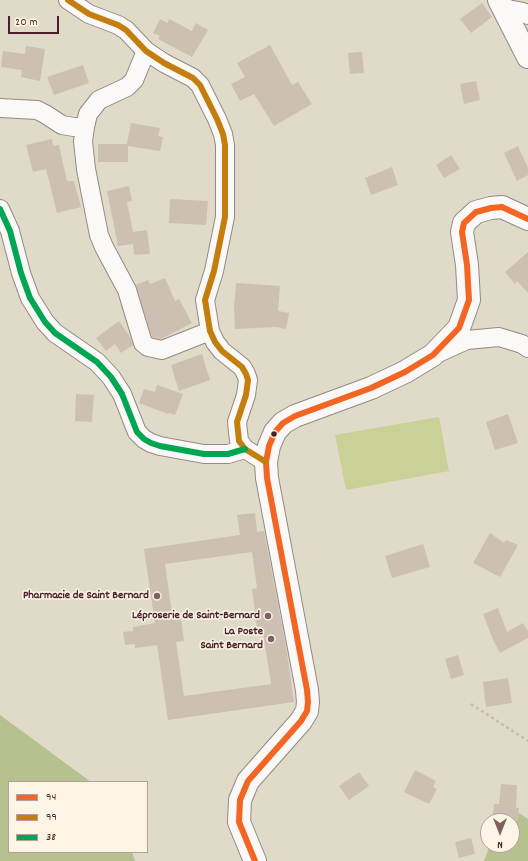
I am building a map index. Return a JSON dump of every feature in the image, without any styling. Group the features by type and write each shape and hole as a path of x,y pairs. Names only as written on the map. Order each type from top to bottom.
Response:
{"street":[{"path":"68,0 89,14 118,25 126,30 146,51 164,63 194,78 200,85 217,119 223,134 225,145 225,217 214,271 205,300 210,331 215,342 222,351 242,368 248,380 246,395 237,422 239,441 245,449 266,462"},
{"path":"502,6 528,15"},
{"path":"502,6 528,57"},
{"path":"146,51 134,80 127,87 99,100 88,114 83,141 99,235 127,290 143,343 148,347 162,350 210,331"},
{"path":"0,108 37,110 62,125 85,127"},
{"path":"433,355 459,328 469,300 467,266 462,232 464,223 476,212 502,207 528,219"},
{"path":"0,209 10,231 20,272 30,298 45,322 56,332 97,362 111,377 122,394 137,432 144,439 160,446 204,454 228,454 245,449"},
{"path":"255,861 239,822 240,800 248,781 301,721 307,710 308,702 267,478 266,462 269,446 275,432 283,423 295,416 371,388 405,372 433,355 467,340 499,337 522,344 528,348"}],"path":[{"path":"471,704 528,742"}],"green space":[{"path":"439,417 449,471 346,490 335,435"},
{"path":"0,715 90,781 8,781 8,853 132,853 135,861 0,861"},
{"path":"505,804 519,813 509,813"},
{"path":"520,814 528,819 528,861 484,861 487,853 520,853"}],"building":[{"path":"482,3 492,17 471,33 460,19"},
{"path":"160,19 168,23 169,19 192,31 196,23 208,30 192,57 158,39 160,36 153,33"},
{"path":"270,45 292,85 298,82 312,104 274,126 254,94 240,101 231,84 245,77 237,63"},
{"path":"26,46 45,49 40,81 21,77 22,70 1,67 3,51 25,54"},
{"path":"362,52 364,73 350,74 348,53"},
{"path":"83,65 89,83 54,95 47,77"},
{"path":"476,81 480,100 464,104 460,84"},
{"path":"131,123 160,128 158,136 163,137 160,151 128,146 128,162 98,162 98,144 127,144"},
{"path":"52,139 53,146 59,145 67,181 74,181 81,207 57,213 46,169 33,172 26,145"},
{"path":"518,146 528,168 528,175 517,181 504,153"},
{"path":"451,155 460,169 444,178 436,165"},
{"path":"392,167 398,185 371,195 365,178"},
{"path":"129,186 132,201 127,202 133,232 147,230 150,254 134,255 133,244 118,246 107,191"},
{"path":"170,199 208,201 206,225 169,223"},
{"path":"528,252 528,293 517,281 515,284 505,272"},
{"path":"165,278 175,301 179,299 192,323 161,339 152,337 136,285 148,280 150,284"},
{"path":"236,283 280,286 278,311 289,313 286,329 276,327 235,329 234,307"},
{"path":"119,321 130,337 133,345 121,353 115,344 106,351 96,338"},
{"path":"202,354 210,380 179,391 171,365"},
{"path":"157,385 183,394 175,415 168,414 139,403 144,389 155,392"},
{"path":"76,394 94,395 92,422 75,421"},
{"path":"508,414 518,443 495,450 486,422"},
{"path":"255,513 257,532 264,531 286,646 294,702 168,720 157,645 135,648 135,644 125,645 123,632 133,631 133,627 155,623 144,549 240,535 237,515","holes":["252,552 257,588 252,589 257,627 262,626 271,684 184,696 176,642 184,641 181,619 173,620 165,564"]},
{"path":"490,533 504,543 506,540 518,545 500,577 473,563"},
{"path":"423,544 430,567 392,578 385,556"},
{"path":"498,608 507,632 523,623 528,631 528,638 500,653 493,640 483,614"},
{"path":"458,655 464,675 451,679 445,659"},
{"path":"508,678 512,703 486,707 483,682"},
{"path":"415,770 436,781 433,787 437,789 429,804 404,792"},
{"path":"359,772 369,786 349,800 339,786"},
{"path":"501,784 517,785 516,808 519,808 519,813 493,813 494,804 499,804"},
{"path":"471,838 475,854 459,858 455,842"}],"transit line":[{"name":"99","path":"68,0 89,14 118,25 126,30 146,51 164,63 193,78 200,85 217,119 223,134 225,145 225,217 214,271 205,300 210,331 215,342 222,351 242,367 248,380 246,395 237,422 239,441 245,449 266,462"},
{"name":"94","path":"255,861 239,822 240,800 248,781 301,721 307,711 308,702 267,478 266,462 269,446 275,432 283,423 295,416 371,388 405,372 433,355 459,328 469,300 467,265 462,232 464,223 476,212 502,207 528,219"},
{"name":"38","path":"0,209 10,231 21,273 30,298 45,322 55,333 97,362 111,377 122,394 137,432 144,439 160,446 204,454 228,454 245,449"}],"place":[{"name":"Pharmacie de Saint Bernard","path":"157,596"},
{"name":"Léproserie de Saint-Bernard","path":"268,616"},
{"name":"La Poste Saint Bernard","path":"271,639"}]}
